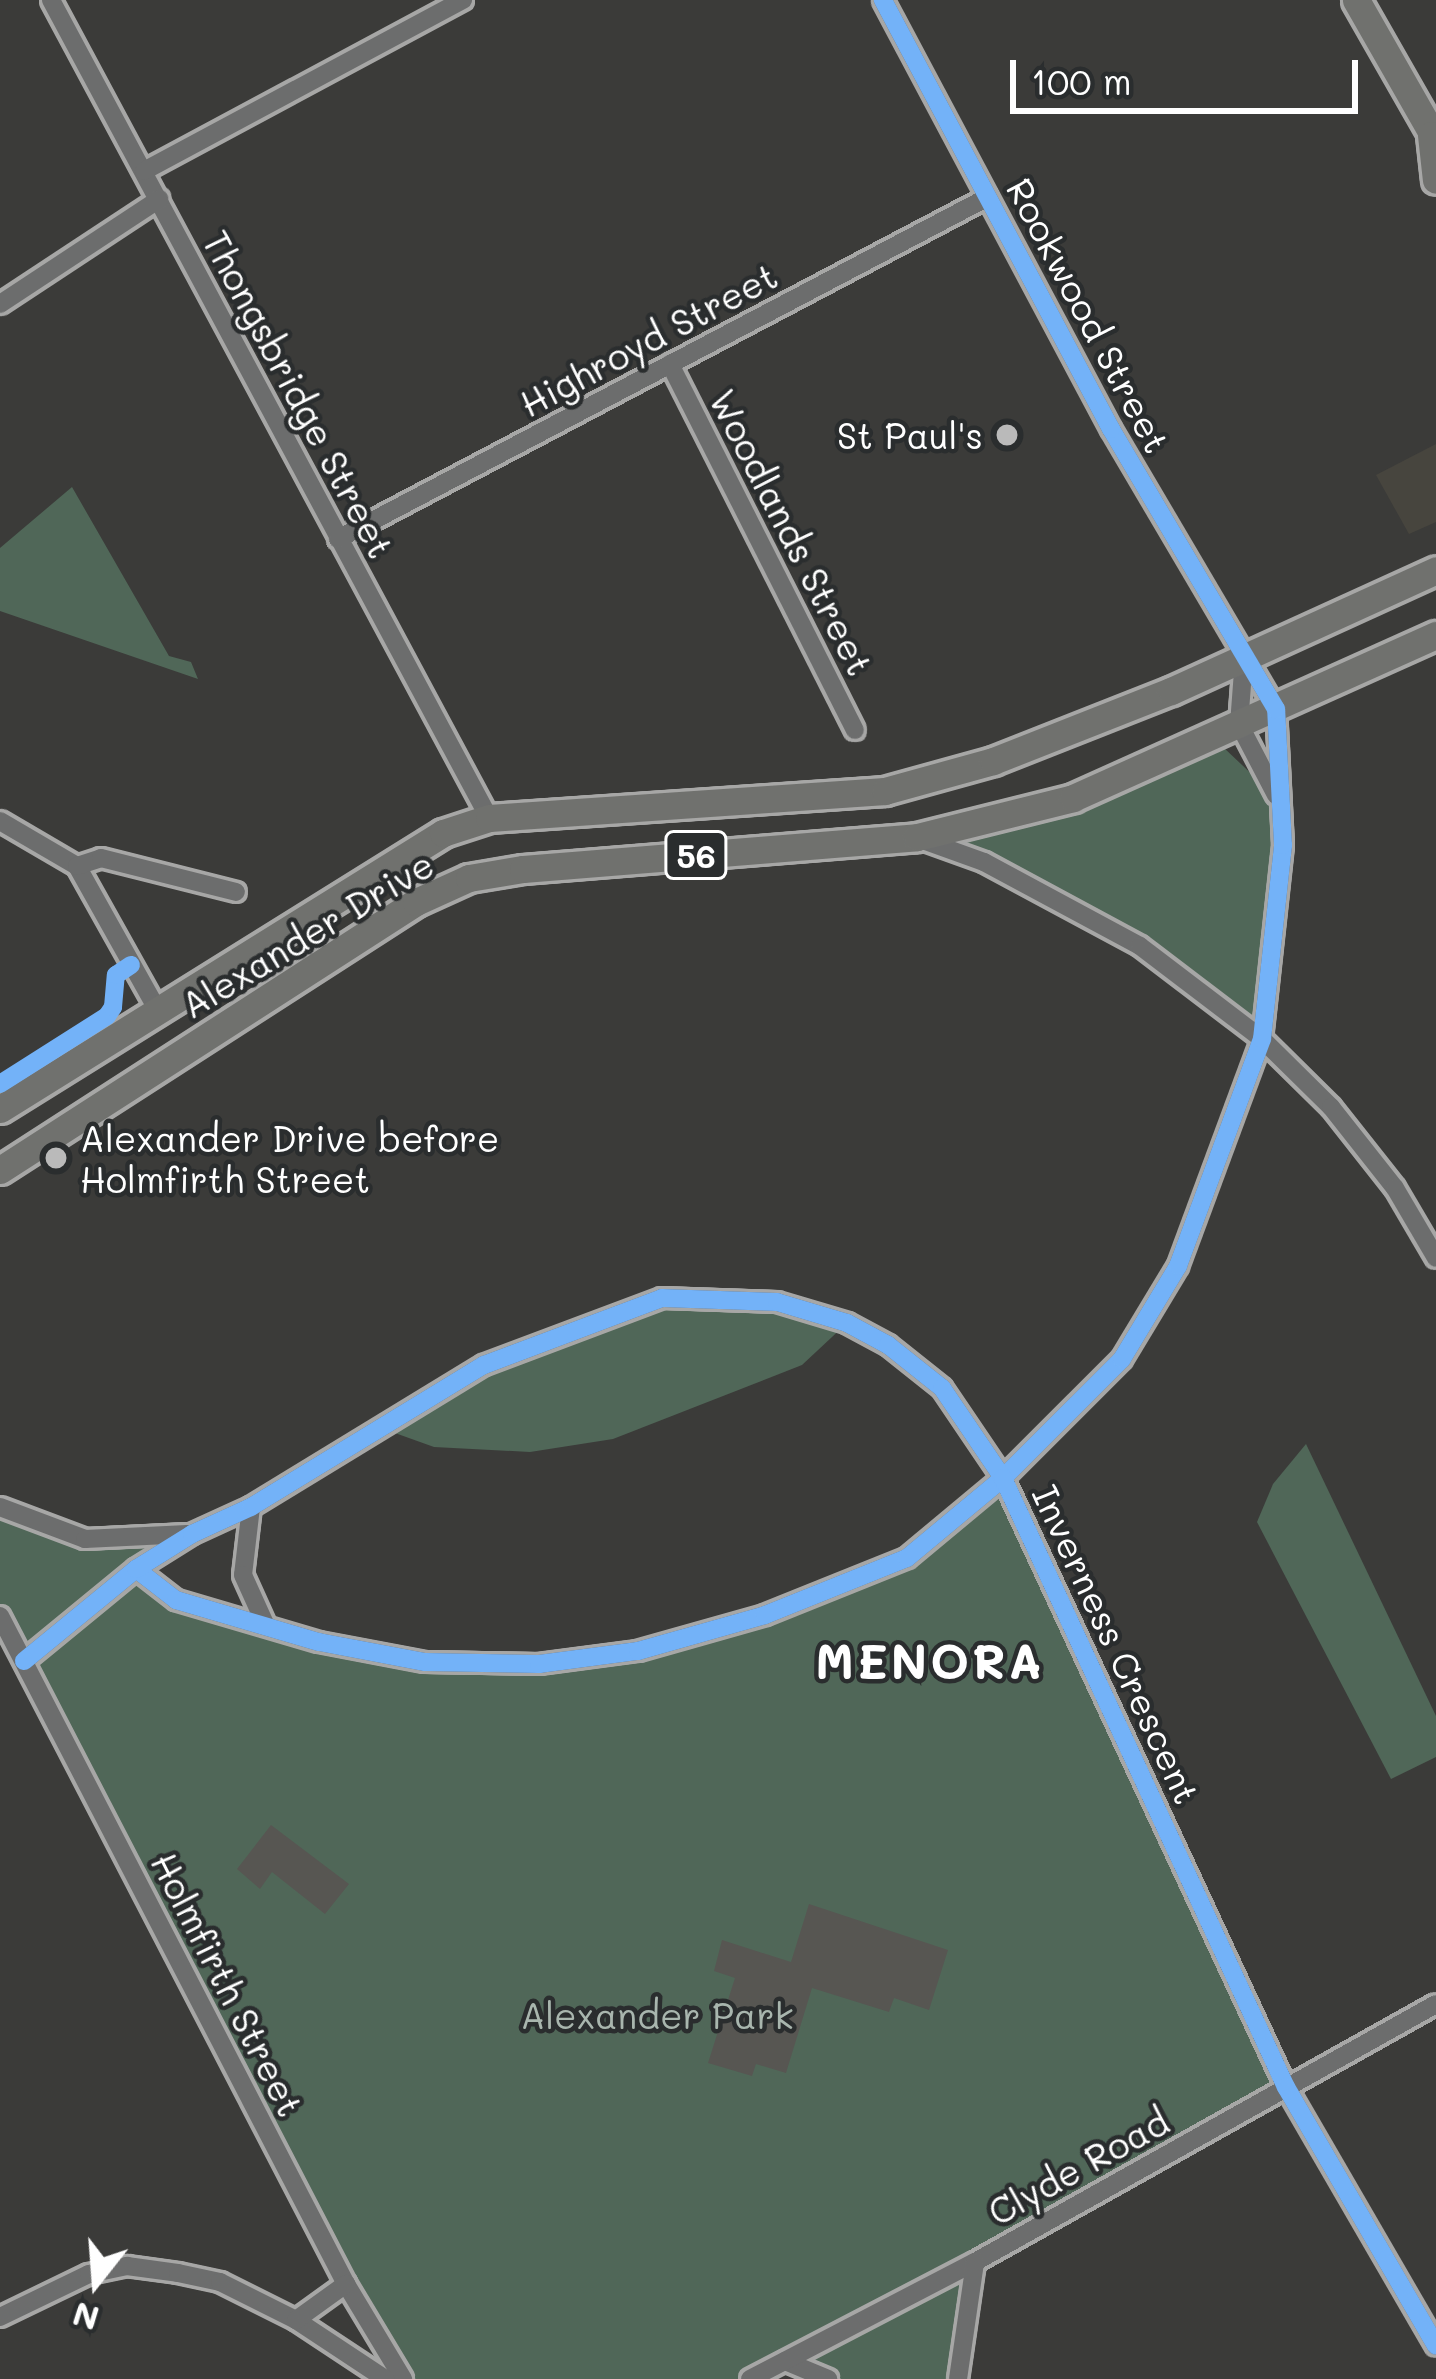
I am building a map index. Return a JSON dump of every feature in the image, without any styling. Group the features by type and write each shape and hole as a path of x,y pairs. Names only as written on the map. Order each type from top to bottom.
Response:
{"main road":[{"path":"1356,0 1434,137 1436,180"},
{"name":"Alexander Drive","path":"0,1108 443,833 489,818 885,791 993,761 1244,658 1436,570"},
{"name":"Alexander Drive","path":"0,1170 416,902 469,878 523,868 917,837 1073,798 1436,634"}],"street":[{"name":"Thongsbridge Street","path":"51,0 489,818"},
{"path":"144,171 463,0"},
{"name":"Rookwood Street","path":"883,0 1111,428 1276,709"},
{"name":"Highroyd Street","path":"338,539 988,197"},
{"path":"0,304 159,199"},
{"name":"Woodlands Street","path":"670,364 855,730"},
{"path":"1244,658 1239,724 1278,799"},
{"path":"136,1570 176,1600 319,1642 425,1662 539,1664 638,1651 765,1616 907,1558 1003,1478 1122,1359 1178,1266 1262,1039 1283,845 1276,709"},
{"path":"0,821 77,866 157,1009"},
{"path":"917,837 984,862 1140,946 1262,1039 1331,1107 1395,1188 1436,1258"},
{"path":"77,866 101,858 236,892"},
{"name":"Inverness Crescent","path":"24,1660 136,1570 192,1534 251,1507 484,1365 662,1298 777,1302 847,1323 888,1346 942,1388 1003,1478 1286,2086 1436,2346"},
{"path":"0,1507 85,1540 192,1534"},
{"path":"251,1507 243,1575 266,1626"},
{"name":"Holmfirth Street","path":"0,1616 346,2284 403,2379"},
{"name":"Clyde Road","path":"750,2379 975,2262 1436,2004"},
{"path":"958,2379 975,2262"},
{"path":"0,2317 89,2274 128,2266 220,2282 296,2320 385,2379"},
{"path":"296,2320 346,2284"},
{"path":"785,2361 828,2379"}],"shaded area":[{"path":"1436,444 1436,522 1409,534 1376,475"}],"green space":[{"path":"72,487 169,656 191,662 198,679 0,611 0,548"},
{"path":"1223,747 1278,799 1262,1039 1140,946 917,837 1073,798"},
{"path":"662,1298 777,1302 847,1323 802,1365 613,1439 530,1452 434,1447 381,1428 484,1365"},
{"path":"1306,1444 1436,1716 1436,1757 1391,1779 1257,1522 1273,1484"},
{"name":"Alexander Park","path":"1003,1478 1286,2087 975,2262 958,2379 828,2379 785,2361 750,2379 403,2379 0,1616 0,1507 85,1539 192,1534 137,1569 176,1600 425,1662 638,1651 907,1558"}],"building":[{"path":"271,1825 349,1884 325,1914 272,1872 260,1889 237,1869"},
{"path":"809,1904 948,1950 929,2010 894,1998 889,2012 812,1988 786,2073 756,2064 752,2076 708,2063 735,1978 714,1971 722,1940 791,1962"}],"cycle path":[{"path":"136,1569 176,1600 319,1642 425,1662 539,1664 638,1651 765,1615 907,1558 1003,1478 1122,1359 1178,1266 1262,1039 1283,845 1276,709 1111,429 883,0"},
{"path":"0,1084 107,1016 113,1007 116,975 131,965"},
{"path":"24,1661 136,1569 192,1534 251,1507 484,1365 662,1298 777,1302 847,1323 888,1345 942,1388 1003,1478 1286,2087 1436,2346"}],"place":[{"name":"St Paul's","path":"1007,435"},
{"name":"Alexander Drive before Holmfirth Street","path":"56,1158"}],"district":[{"name":"MENORA","path":"930,1661"}]}
